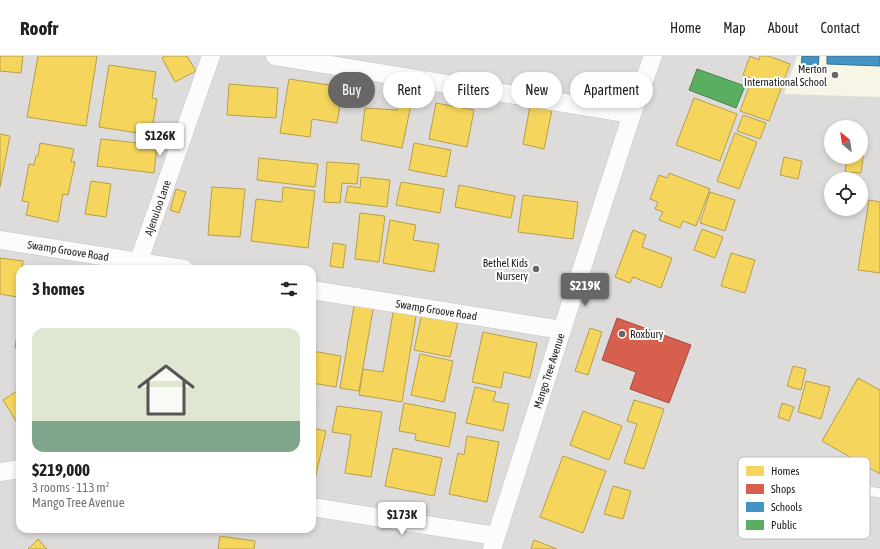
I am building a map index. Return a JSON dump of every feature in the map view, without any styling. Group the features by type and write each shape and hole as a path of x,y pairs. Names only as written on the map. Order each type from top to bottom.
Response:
{"street":[{"name":"Ajenuloo Lane","path":"138,265 211,56"},
{"path":"276,56 632,114"},
{"name":"Mango Tree Avenue","path":"494,543 632,114 653,56"},
{"name":"Swamp Groove Road","path":"0,240 138,265"},
{"name":"Swamp Groove Road","path":"316,291 562,330"},
{"path":"0,472 16,470"},
{"path":"316,508 494,543"}],"lane":[{"path":"870,492 880,494"}],"shaded area":[{"path":"0,56 880,56 880,549 0,549"},
{"name":"Merton International School","path":"797,56 880,56 880,97 784,94"}],"building: Homes":[{"path":"0,56 23,56 21,73 0,71"},
{"path":"38,56 97,56 86,126 27,117"},
{"path":"165,56 187,56 196,71 175,82 162,58"},
{"path":"750,56 759,60 760,56 768,56 790,64 769,121 740,111 752,79 743,75"},
{"path":"109,65 156,72 152,98 157,99 151,135 99,127"},
{"path":"289,79 328,85 328,108 340,108 337,123 312,119 310,137 280,133"},
{"path":"229,84 278,88 276,118 227,115"},
{"path":"694,98 737,114 720,161 676,145"},
{"path":"436,103 443,104 443,108 463,108 474,110 467,147 429,139"},
{"path":"365,108 397,110 398,108 410,108 402,148 361,140"},
{"path":"530,108 552,110 544,149 523,144"},
{"path":"743,115 766,123 760,139 737,131"},
{"path":"735,133 757,142 739,189 717,181"},
{"path":"0,134 10,136 0,187"},
{"path":"101,139 157,145 154,173 97,166"},
{"path":"40,143 74,149 71,162 75,162 68,195 63,194 58,222 26,215 29,202 22,201 29,164 34,165 36,156 38,156"},
{"path":"414,143 451,150 446,177 409,170"},
{"path":"784,157 802,161 798,179 780,175"},
{"path":"259,158 318,164 315,187 257,180"},
{"path":"327,162 359,164 357,184 342,183 340,203 324,202"},
{"path":"846,164 862,164 861,172 845,172"},
{"path":"669,173 710,189 696,226 683,221 680,228 659,220 663,212 655,209 658,202 650,199 659,175 667,178"},
{"path":"361,177 390,180 387,207 345,202 348,186 360,188"},
{"path":"91,181 111,184 106,217 85,214"},
{"path":"401,182 444,189 440,213 396,205"},
{"path":"459,185 515,196 511,218 455,207"},
{"path":"212,187 245,189 240,237 208,235"},
{"path":"283,187 315,191 308,248 251,241 256,199 282,202"},
{"path":"176,189 186,192 179,213 170,210"},
{"path":"710,192 735,200 725,231 700,223"},
{"path":"523,195 578,202 573,239 518,232"},
{"path":"869,200 880,202 880,273 858,270 866,216 868,216"},
{"path":"360,213 385,216 379,262 355,259"},
{"path":"390,220 416,225 413,240 439,244 434,272 383,263"},
{"path":"702,229 723,237 715,258 694,250"},
{"path":"633,230 646,235 642,247 672,258 661,288 633,277 630,283 615,277"},
{"path":"333,243 346,245 343,268 330,266"},
{"path":"731,253 755,260 745,293 721,286"},
{"path":"0,258 23,261 22,265 16,265 16,297 0,294"},
{"path":"355,300 374,304 359,391 340,388"},
{"path":"394,307 417,310 402,402 359,395 363,369 383,372"},
{"path":"422,313 458,321 450,357 414,350"},
{"path":"590,328 602,332 588,375 575,371"},
{"path":"483,332 537,343 530,378 504,372 501,388 472,382"},
{"path":"316,352 341,356 336,387 316,384"},
{"path":"420,354 453,361 444,402 411,395"},
{"path":"793,366 806,369 801,390 787,386"},
{"path":"858,378 880,390 880,474 870,468 870,457 850,457 822,441"},
{"path":"806,381 830,387 821,419 798,412"},
{"path":"475,387 496,392 493,401 509,404 503,431 466,423"},
{"path":"16,392 16,421 3,400"},
{"path":"634,400 664,409 644,469 624,463 637,424 627,421"},
{"path":"404,403 456,413 449,447 415,440 416,434 399,431"},
{"path":"782,403 794,407 789,421 778,417"},
{"path":"337,406 382,412 371,477 345,473 351,435 332,432"},
{"path":"583,411 622,426 609,460 570,445"},
{"path":"316,429 326,431 316,474"},
{"path":"467,436 499,442 487,502 449,494 458,453 464,455"},
{"path":"393,448 442,458 434,496 385,486"},
{"path":"563,456 606,471 583,533 540,517"},
{"path":"613,486 631,491 623,519 604,514"},
{"path":"220,536 255,541 254,549 218,549"},
{"path":"38,539 47,549 28,549"},
{"path":"534,540 557,549 531,549"}],"building: Shops":[{"path":"617,318 691,345 669,403 630,389 636,372 602,360"}],"building: Schools":[{"path":"802,56 819,56 818,69 801,67"},
{"path":"827,56 880,56 880,66 827,64"}],"building: Public":[{"path":"697,69 745,86 736,108 689,90"}],"place":[{"name":"Merton International School","path":"835,75"},
{"name":"Bethel Kids Nursery","path":"536,269"},
{"name":"Roxbury","path":"622,334"}]}
